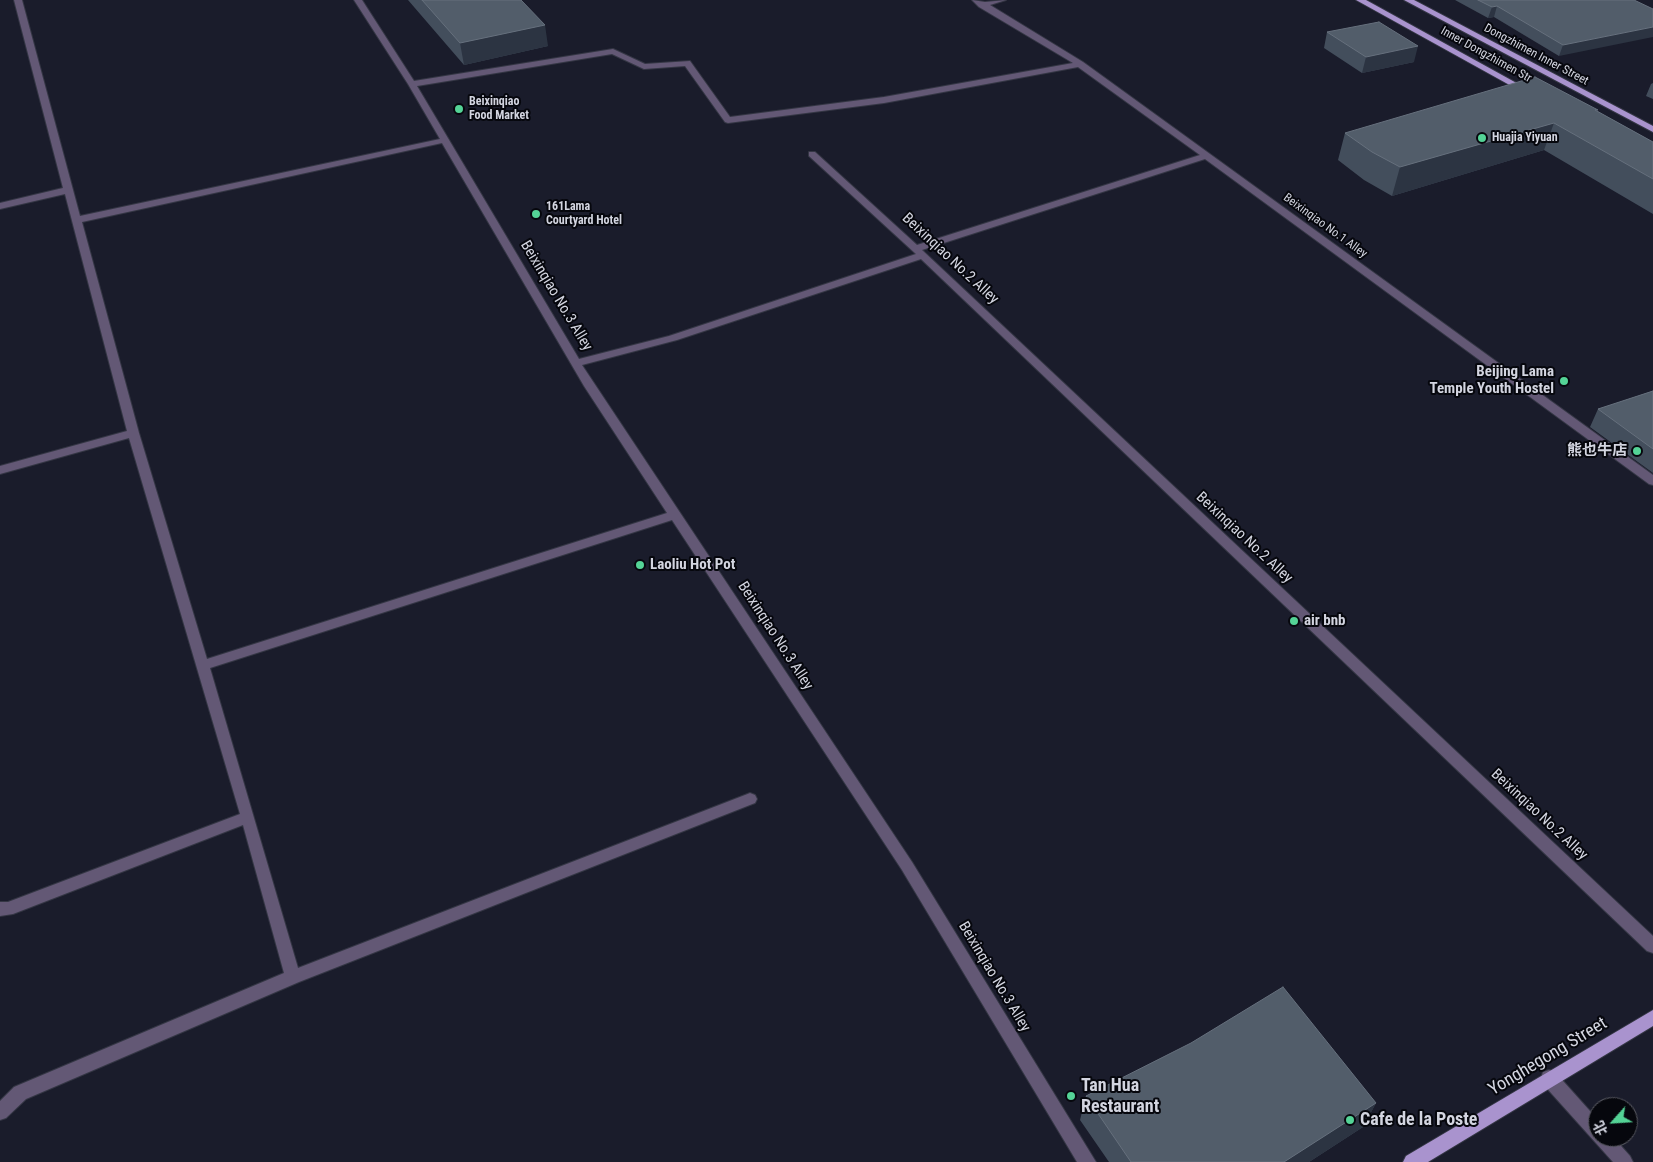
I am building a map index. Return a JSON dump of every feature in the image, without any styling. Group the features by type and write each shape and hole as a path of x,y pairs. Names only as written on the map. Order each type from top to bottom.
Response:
{"main road":[{"name":"Inner Dongzhimen Str","path":"1360,0 1532,94"},
{"name":"Dongzhimen Inner Street","path":"1408,0 1653,129"},
{"name":"Yonghegong Street","path":"1412,1162 1653,1017"}],"lane":[{"path":"18,0 133,433 248,818 293,977"},
{"name":"Beixinqiao No.3 Alley","path":"358,0 412,84 595,394 907,866 1087,1162"},
{"path":"979,2 1002,0"},
{"name":"Beixinqiao No.1 Alley","path":"979,2 1080,64 1653,481"},
{"path":"412,84 613,51 644,67 687,63 728,120 884,100 1080,64"},
{"path":"76,220 445,140"},
{"name":"Beixinqiao No.2 Alley","path":"812,154 919,252 1653,946"},
{"path":"577,363 673,338 919,252 1207,156"},
{"path":"0,206 68,190"},
{"path":"0,470 133,433"},
{"path":"202,666 675,515"},
{"path":"0,1112 20,1093 293,977 750,799"},
{"path":"0,909 8,909 248,818"},
{"path":"1549,1078 1588,1121"},
{"path":"1611,1147 1624,1162"}],"building":[{"path":"422,0 521,0 545,25 460,43"},
{"path":"1478,0 1634,0 1653,9 1653,27 1563,45 1497,6 1492,7"},
{"path":"1379,22 1418,46 1366,57 1327,32"},
{"path":"1535,77 1653,142 1653,179 1554,123 1400,167 1372,152 1345,133"},
{"path":"1653,391 1653,449 1598,409"},
{"path":"1283,987 1376,1103 1284,1162 1131,1162 1086,1096 1191,1043"}],"place":[{"name":"Beixinqiao Food Market","path":"459,109"},
{"name":"Huajia Yiyuan","path":"1482,138"},
{"name":"161Lama Courtyard Hotel","path":"536,214"},
{"name":"Beijing Lama Temple Youth Hostel","path":"1564,381"},
{"name":"熊也牛店","path":"1637,451"},
{"name":"Laoliu Hot Pot","path":"640,565"},
{"name":"air bnb","path":"1294,621"},
{"name":"Tan Hua Restaurant","path":"1071,1096"},
{"name":"Cafe de la Poste","path":"1350,1120"}]}
